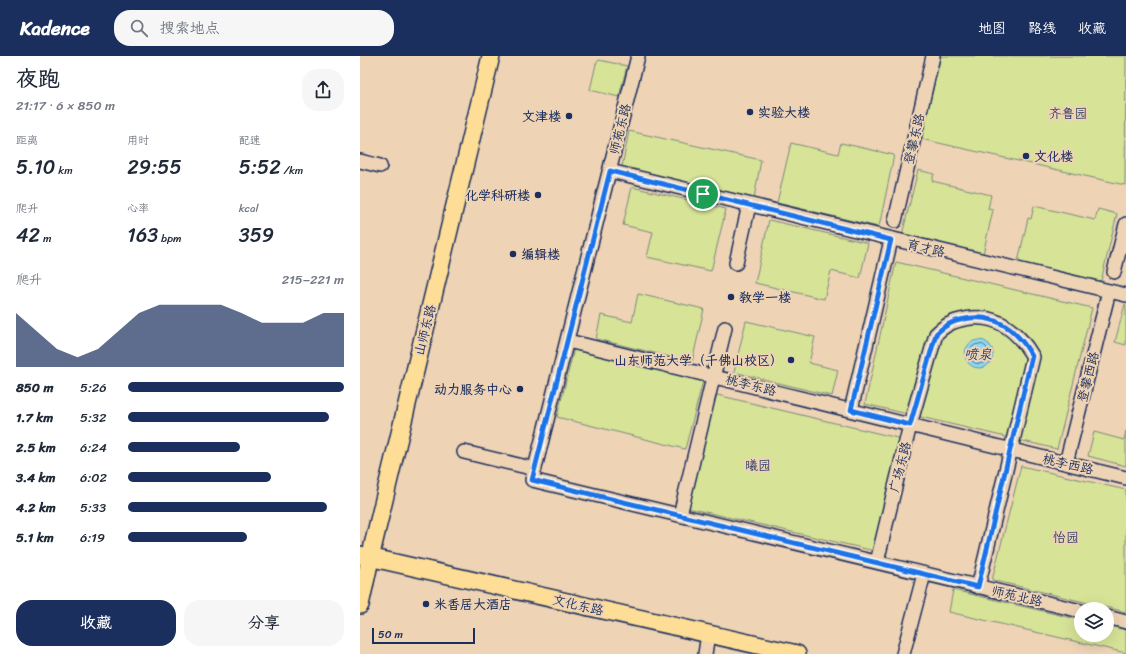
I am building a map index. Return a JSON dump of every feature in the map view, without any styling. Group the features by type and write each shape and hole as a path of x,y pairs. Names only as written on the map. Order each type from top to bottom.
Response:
{"main road":[{"name":"山师东路","path":"360,605 365,557 491,56"},
{"name":"文化东路","path":"365,557 797,654"}],"lane":[{"name":"师苑东路","path":"534,475 638,56"},
{"name":"登攀东路","path":"895,222 933,56"},
{"path":"360,161 380,166"},
{"name":"育才路","path":"610,171 891,240 1126,295"},
{"path":"736,263 749,205"},
{"path":"1114,272 1126,224"},
{"path":"851,410 891,240"},
{"name":"登攀西路","path":"1066,463 1109,291"},
{"name":"广场东路","path":"877,562 910,425 936,334 944,326 957,320 987,318 1003,323 1015,332 1025,343 1032,356 1011,451"},
{"path":"680,516 725,328"},
{"name":"桃李东路","path":"568,341 910,425"},
{"name":"桃李西路","path":"910,425 1126,478"},
{"path":"978,587 1011,451"},
{"name":"师苑北路","path":"464,452 534,475 680,516 1074,609"},
{"path":"903,654 924,574"},
{"path":"1114,619 1126,622"},
{"path":"704,654 708,634"}],"green space":[{"name":"齐鲁园","path":"941,56 1126,56 1125,185 921,139"},
{"path":"599,60 627,66 619,97 590,90 596,64"},
{"path":"629,131 761,160 754,198 622,167"},
{"path":"791,143 838,154 841,143 894,155 879,227 777,203"},
{"path":"918,170 934,174 932,181 991,195 988,209 993,210 983,254 902,235"},
{"path":"632,187 726,209 711,271 647,257 653,232 623,225"},
{"path":"1034,206 1095,220 1098,209 1117,214 1101,281 1018,262 1028,218 1031,219"},
{"path":"769,220 868,243 860,278 831,271 824,299 755,283"},
{"path":"896,262 1092,308 1057,449 865,404"},
{"path":"638,294 704,309 692,362 596,339 601,315 632,322"},
{"path":"1125,304 1126,305 1126,345 1115,342"},
{"path":"746,321 815,337 809,363 838,370 832,396 734,372"},
{"path":"574,349 703,381 685,449 557,417"},
{"name":"曦园","path":"713,394 902,439 875,551 688,508"},
{"path":"1126,431 1126,466 1088,456 1094,432 1124,440"},
{"name":"怡园","path":"1021,466 1126,490 1126,612 1114,609 1114,602 1084,602 992,580"},
{"path":"953,590 1074,618 1074,641 949,612"},
{"path":"1114,627 1126,630 1126,653 1079,642 1114,642"}],"water":[{"name":"喷泉","path":"979,340 989,344 993,354 989,364 979,368 969,364 965,354 969,344"}],"place":[{"name":"实验大楼","path":"750,112"},
{"name":"文津楼","path":"569,116"},
{"name":"文化楼","path":"1026,156"},
{"name":"化学科研楼","path":"538,195"},
{"name":"编辑楼","path":"513,254"},
{"name":"教学一楼","path":"731,297"},
{"name":"山东师范大学（千佛山校区）","path":"791,360"},
{"name":"动力服务中心","path":"520,389"},
{"name":"米香居大酒店","path":"426,604"}],"route":[{"path":"610,171 703,194 891,240 851,410 910,425 936,334 944,326 957,320 982,317 1003,323 1015,332 1025,343 1032,356 978,587 532,480 610,171"}]}
